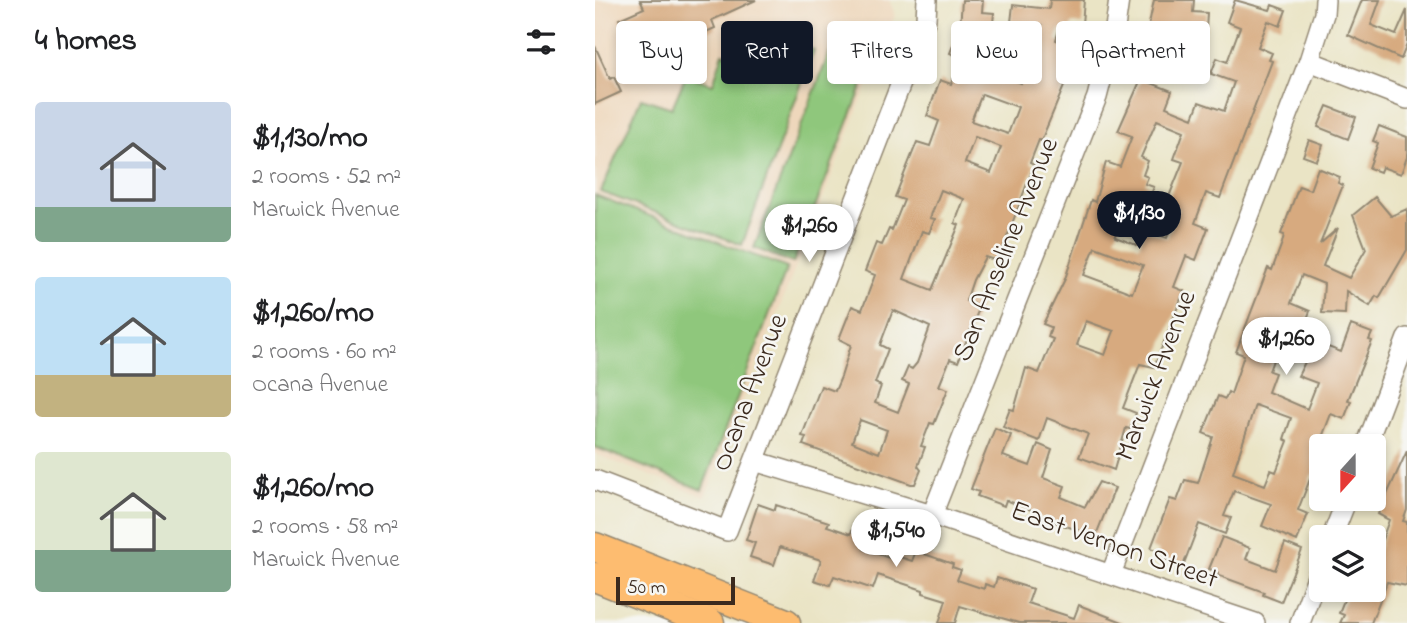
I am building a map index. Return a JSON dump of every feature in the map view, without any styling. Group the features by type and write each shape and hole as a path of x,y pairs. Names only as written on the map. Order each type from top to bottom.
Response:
{"highway":[{"path":"595,547 747,617 808,623"},
{"path":"595,566 747,617 786,623"},
{"path":"595,577 710,623"},
{"path":"595,595 665,623"}],"street":[{"name":"Ocana Avenue","path":"595,480 727,531 926,19 927,0"},
{"name":"San Anseline Avenue","path":"932,515 1097,97 1115,29 1119,0"},
{"name":"Marwick Avenue","path":"1111,574 1309,61 1324,14 1325,0"},
{"path":"1309,61 1407,99"},
{"path":"1371,434 1407,338"},
{"name":"East Vernon Street","path":"755,460 932,515 1255,623"},
{"path":"1300,623 1309,599"}],"shaded area":[{"path":"595,0 889,0 895,15 893,21 827,21 827,84 868,84 705,497 595,454"}],"green space":[{"path":"721,59 721,84 801,84 742,245 601,192 641,98 672,108 682,84 713,84"},
{"path":"827,59 827,84 863,84 793,263 754,248"},
{"path":"595,195 787,268 702,490 595,447"}],"building":[{"path":"640,0 756,0 712,20 715,28 707,32 707,21 620,21 619,19 644,8"},
{"path":"962,0 983,0 982,12 994,13 993,21 960,21"},
{"path":"1050,0 1084,0 1082,21 1056,21 1056,84 1065,84 1030,163 1034,165 998,261 985,257 973,280 966,301 980,306 958,362 950,359 939,386 948,389 934,424 930,423 921,446 925,447 918,466 921,470 915,484 911,484 803,445 806,437 802,436 821,386 835,391 841,377 851,345 839,339 852,306 862,310 875,275 865,271 876,243 882,245 889,229 892,230 904,200 895,197 917,142 930,146 939,121 927,116 940,80 951,84 1042,84 1042,21 1011,21 1013,5 1049,9","holes":["982,94 1018,107 1008,134 971,121","975,137 1001,147 991,173 965,163","941,190 964,199 955,223 959,225 932,290 904,279 922,231 929,233 935,219 930,218","893,310 930,327 917,363 912,369 908,367 902,381 909,384 898,412 875,403 881,386 875,383 888,349 880,345","860,420 887,430 879,453 852,442"]},
{"path":"1154,0 1194,0 1193,12 1207,13 1207,21 1150,21"},
{"path":"1235,0 1270,10 1272,5 1286,10 1280,26 1268,21 1258,47 1272,53 1269,60 1272,61 1220,198 1206,193 1195,223 1208,228 1196,260 1186,256 1174,287 1184,291 1154,367 1140,364 1123,408 1136,413 1130,429 1126,428 1114,470 1079,457 1088,434 1047,418 1039,441 1003,427 1010,409 1014,410 1026,368 1039,373 1053,339 1048,337 1051,327 1043,324 1065,279 1091,200 1095,202 1106,162 1120,167 1132,136 1118,131 1139,84 1154,84 1172,91 1166,107 1193,118 1199,102 1224,111 1234,82 1211,74 1217,58 1227,62 1240,27 1227,22","holes":["1157,120 1184,131 1174,159 1183,162 1166,204 1179,209 1167,238 1145,230 1139,246 1115,237 1127,208 1143,214 1154,187 1145,184 1148,177 1143,175 1148,161 1141,157","1095,247 1143,265 1132,293 1084,275","1086,321 1114,331 1105,355 1077,345"]},
{"path":"1362,0 1380,0 1371,25 1396,35 1407,10 1407,44 1401,59 1348,35"},
{"path":"595,46 610,79 614,77 621,92 595,104"},
{"path":"1327,106 1356,117 1348,139 1318,127"},
{"path":"1379,126 1407,137 1407,157 1401,174 1382,167 1380,172 1369,168 1378,143 1373,141"},
{"path":"1309,140 1323,145 1317,161 1303,156"},
{"path":"1318,168 1340,177 1338,183 1343,185 1320,244 1338,228 1323,266 1349,278 1366,249 1353,215 1375,197 1391,216 1407,209 1407,250 1379,298 1376,296 1370,306 1346,291 1345,314 1322,313 1324,284 1302,275 1291,303 1310,311 1304,327 1288,321 1285,328 1272,323 1262,346 1276,352 1269,371 1275,373 1268,392 1307,409 1317,383 1298,376 1315,342 1341,352 1351,325 1372,333 1369,340 1372,341 1348,400 1351,401 1344,419 1331,414 1323,434 1309,434 1309,482 1298,510 1308,514 1297,541 1262,526 1271,504 1234,491 1224,516 1231,518 1225,534 1199,524 1183,566 1157,556 1159,551 1151,548 1170,499 1177,501 1185,480 1198,483 1213,437 1203,433 1218,396 1225,399 1228,392 1231,394 1244,355 1236,352 1268,268 1272,270 1284,235 1281,234 1299,186 1310,190","holes":["1255,405 1291,418 1284,439 1288,441 1276,472 1271,470 1265,485 1233,473"]},
{"path":"995,428 1011,435 1003,456 1030,466 1038,444 1052,450 1043,478 1065,486 1061,497 1085,507 1099,482 1115,488 1094,540 1076,533 1078,530 1033,515 1034,511 1006,500 1004,506 977,496 979,492 971,489"},
{"path":"1407,451 1407,510 1403,521 1407,522 1407,586 1387,582 1386,585 1386,528 1389,520 1378,514 1379,511 1386,511 1386,497"},
{"path":"758,504 775,510 776,505 829,522 827,526 851,534 852,530 867,535 864,549 889,558 890,554 912,561 916,551 953,564 952,567 961,570 957,580 984,589 985,584 994,587 997,578 1033,589 1028,603 1074,618 1079,605 1125,623 1019,623 960,606 955,623 939,623 946,600 923,593 923,590 878,575 873,589 834,576 830,585 814,580 821,560 780,547 774,565 750,557 755,543 746,540"},
{"path":"1222,537 1250,548 1246,559 1275,570 1285,543 1302,550 1281,602 1263,595 1264,592 1217,575 1218,572 1209,569"},
{"path":"1343,602 1379,602 1371,623 1340,623 1344,615 1339,613"}]}
